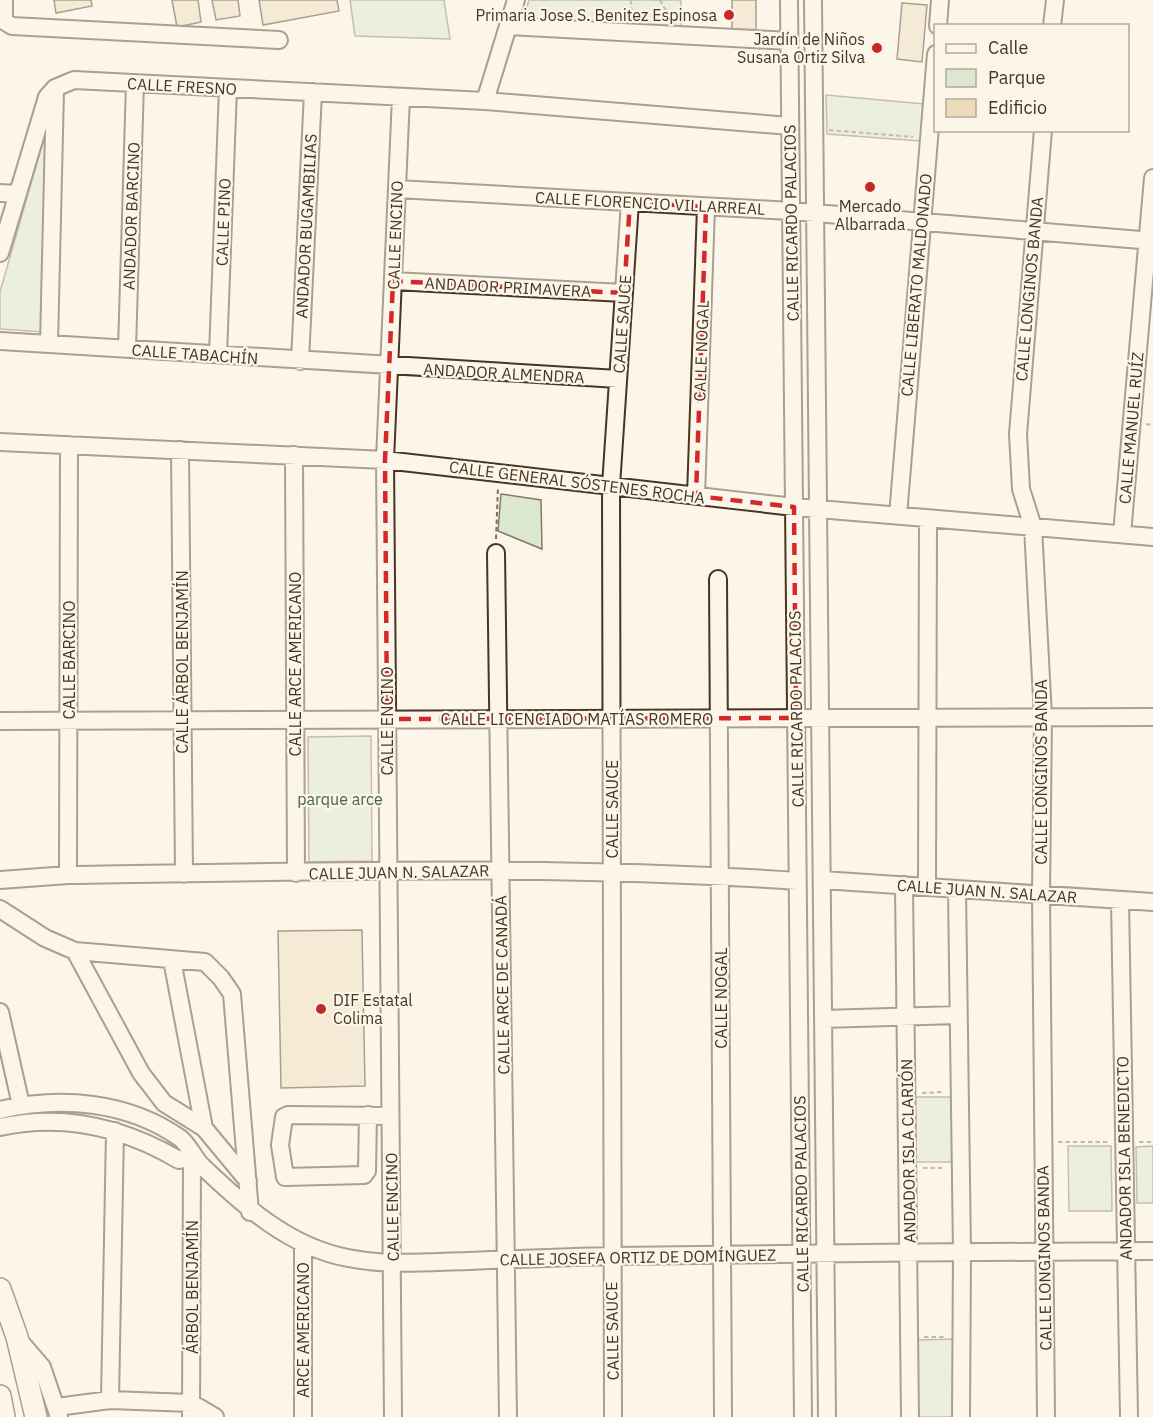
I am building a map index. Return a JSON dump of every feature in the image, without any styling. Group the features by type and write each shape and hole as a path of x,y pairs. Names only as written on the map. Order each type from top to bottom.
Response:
{"main road":[{"path":"0,1289 17,1337 36,1417"},
{"path":"0,1396 4,1417"}],"street":[{"path":"4,0 4,21 12,26 279,40"},
{"path":"485,101 516,0"},
{"name":"CALLE RICARDO PALACIOS","path":"789,0 803,1417"},
{"name":"CALLE RICARDO PALACIOS","path":"813,0 826,1417"},
{"path":"938,24 940,0"},
{"path":"1052,24 1055,0"},
{"path":"508,26 790,40"},
{"name":"CALLE LIBERATO MALDONADO","path":"898,516 934,75"},
{"name":"CALLE FRESNO","path":"55,88 74,80 313,92 485,101 790,126"},
{"name":"ANDADOR BARCINO","path":"127,350 135,83"},
{"path":"0,253 8,194 47,97 55,88"},
{"path":"49,344 55,88"},
{"name":"CALLE PINO","path":"218,355 228,88"},
{"name":"ANDADOR BUGAMBILIAS","path":"300,360 313,92"},
{"name":"CALLE ENCINO","path":"393,1417 385,460 401,97"},
{"name":"CALLE LONGINOS BANDA","path":"1043,132 1018,434 1021,489 1033,527 1042,717 1041,895 1046,1417"},
{"name":"CALLE MANUEL RUÍZ","path":"1122,534 1150,241 1153,177"},
{"name":"CALLE FLORENCIO VILLARREAL","path":"397,189 791,212 1150,241"},
{"name":"CALLE SAUCE","path":"613,1417 611,486 630,202"},
{"name":"CALLE NOGAL","path":"696,496 706,207"},
{"name":"ANDADOR PRIMAVERA","path":"393,281 624,293"},
{"name":"CALLE TABACHÍN","path":"0,341 389,366"},
{"name":"ANDADOR ALMENDRA","path":"389,366 618,379"},
{"name":"CALLE GENERAL SÓSTENES ROCHA","path":"0,442 385,460 794,507 1153,537"},
{"name":"CALLE BARCINO","path":"68,875 69,445"},
{"name":"CALLE ÁRBOL BENJAMÍN","path":"180,450 184,874"},
{"name":"CALLE ARCE AMERICANO","path":"294,455 296,873"},
{"path":"927,887 928,518"},
{"name":"CALLE ARCE DE CANADÁ","path":"496,553 508,1417"},
{"name":"CALLE NOGAL","path":"718,579 723,1417"},
{"name":"CALLE LICENCIADO MATÍAS ROMERO","path":"0,721 1153,717"},
{"name":"CALLE JUAN N. SALAZAR","path":"0,880 68,875 500,870 611,871 798,880"},
{"name":"CALLE JUAN N. SALAZAR","path":"822,880 1153,902"},
{"name":"ANDADOR ISLA CLARIÓN","path":"904,885 910,1417"},
{"path":"957,889 962,1252 961,1417"},
{"name":"ANDADOR ISLA BENEDICTO","path":"1120,900 1129,1417"},
{"path":"0,909 45,938 75,951 205,962 221,978 232,994 250,1212"},
{"path":"75,951 141,1073 164,1103 204,1128 248,1181"},
{"path":"172,960 204,1128"},
{"path":"0,1012 21,1105"},
{"path":"823,1019 958,1016"},
{"name":"CALLE JOSEFA ORTIZ DE DOMÍNGUEZ","path":"0,1110 21,1105 77,1102 119,1110 160,1127 183,1140 192,1157 250,1212 303,1244 346,1258 393,1264 612,1256 1153,1251"},
{"path":"368,1115 367,1171 364,1175 285,1177 280,1145 284,1117 368,1115 390,1116"},
{"path":"0,1127 18,1123 80,1122 152,1144 179,1160 192,1157"},
{"path":"110,1400 115,1131"},
{"name":"ÁRBOL BENJAMÍN","path":"191,1410 192,1157"},
{"name":"ARCE AMERICANO","path":"303,1244 303,1417"},
{"path":"17,1337 42,1367 58,1412 110,1400 191,1410 214,1417"}],"path":[{"path":"660,0 680,35"},
{"path":"814,128 928,138"},
{"path":"496,553 499,473"},
{"path":"907,1093 960,1092"},
{"path":"1043,1142 1153,1142"},
{"path":"908,1168 961,1168"},
{"path":"909,1337 962,1337"}],"highlighted area":[{"path":"630,202 706,207 696,496 794,507 796,718 387,719 385,460 393,281 624,293"}],"green space":[{"path":"350,0 444,0 450,39 355,36"},
{"path":"529,0 681,0 681,30 523,21"},
{"path":"826,95 924,104 920,141 827,134"},
{"path":"48,124 43,332 0,329 0,292"},
{"path":"501,494 541,500 542,549 498,531"},
{"name":"parque arce","path":"371,736 372,861 309,862 308,737"},
{"path":"912,1097 956,1097 956,1162 913,1162"},
{"path":"1068,1146 1111,1146 1112,1211 1069,1211"},
{"path":"1153,1146 1153,1203 1137,1203 1136,1147"},
{"path":"954,1339 954,1417 916,1417 916,1340"}],"building":[{"path":"54,0 91,0 92,6 56,13"},
{"path":"172,0 198,0 201,22 177,27"},
{"path":"212,0 238,0 240,16 216,20"},
{"path":"259,0 337,0 339,11 263,25"},
{"path":"732,0 756,0 756,30 732,29"},
{"path":"902,3 927,5 922,62 897,59"},
{"name":"DIF Estatal Colima","path":"362,930 365,1086 281,1088 278,931"}],"place":[{"name":"Primaria Jose S. Benitez Espinosa","path":"729,15"},
{"name":"Jardín de Niños Susana Ortiz Silva","path":"877,48"},
{"name":"Mercado Albarrada","path":"870,187"},
{"name":"DIF Estatal Colima","path":"321,1009"}]}
